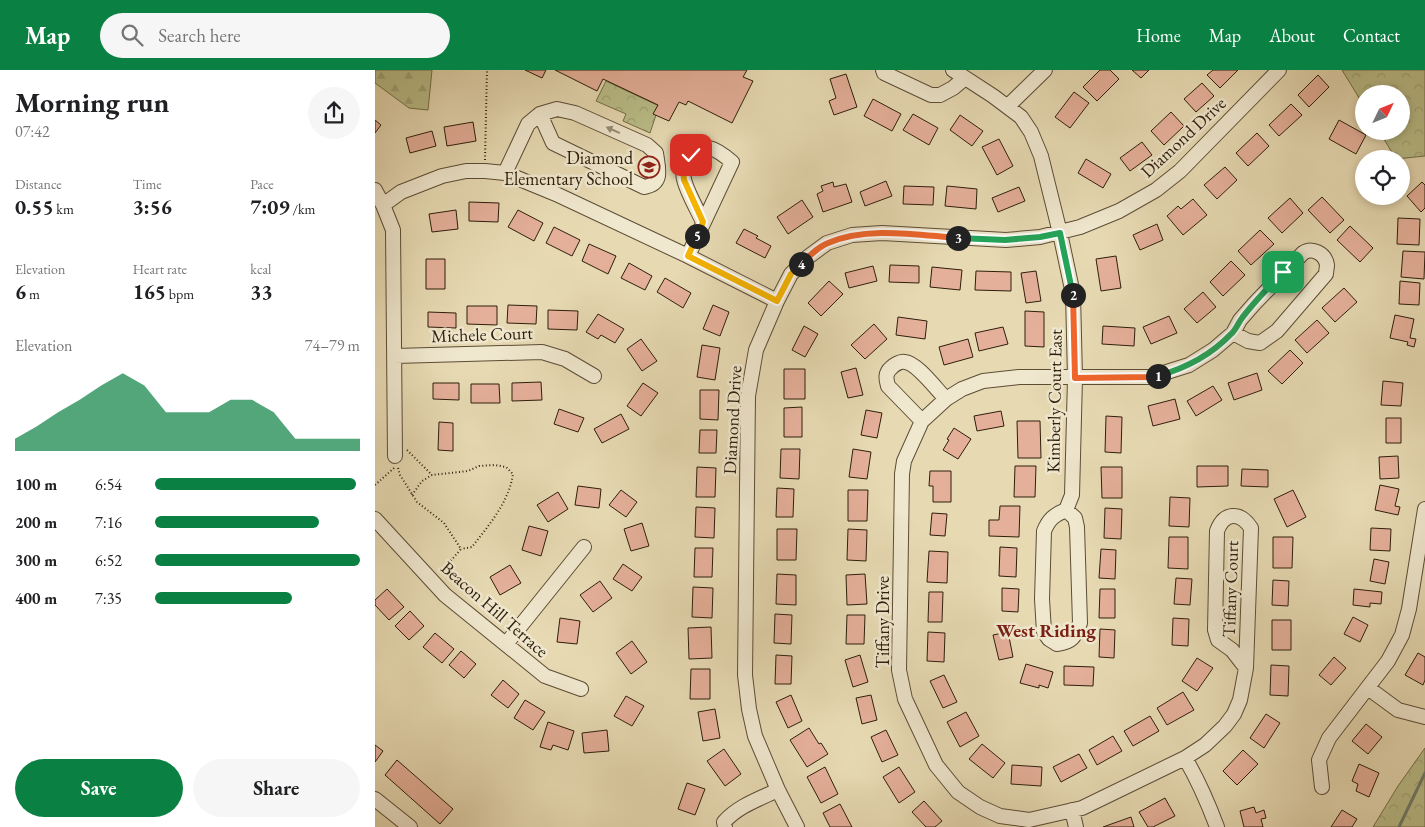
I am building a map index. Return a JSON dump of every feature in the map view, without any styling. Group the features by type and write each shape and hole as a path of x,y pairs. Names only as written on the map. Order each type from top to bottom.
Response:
{"street":[{"path":"883,70 884,73 931,95 940,95 953,88 965,78"},
{"name":"Kimberly Court East","path":"953,70 1008,106 1021,117 1031,132 1041,156 1073,294 1075,378 1072,495 1066,510"},
{"path":"1008,106 1045,70"},
{"name":"Diamond Drive","path":"795,824 755,736 749,710 745,675 748,396 756,350 791,274 807,257 827,243 852,235 882,233 1005,240 1040,237 1080,227 1119,211 1156,190 1180,171 1279,70"},
{"path":"505,173 527,124 540,114 557,109 575,113 647,145 656,153 659,176 650,186 644,187 553,143 540,114"},
{"path":"688,256 732,162 718,151 708,148 698,149 691,155 683,169 684,180 703,222"},
{"path":"383,205 401,192 442,176 466,171 485,170 505,173 556,194 688,256 777,301"},
{"path":"375,190 393,230 395,456"},
{"name":"Tiffany Drive","path":"1185,758 1082,808 1040,822 1000,816 980,807 958,792 936,764 905,699 899,670 901,474 904,462 922,422 946,398 962,389 983,381 1019,377 1151,377 1165,374 1189,365 1213,350 1233,333 1254,304 1303,253 1308,250 1315,250 1323,256 1327,264 1325,274 1277,331 1260,343 1248,341 1233,333"},
{"name":"Michele Court","path":"395,356 542,352 565,359 594,376"},
{"path":"922,422 888,386 886,378 889,370 896,364 905,362 915,367 946,398"},
{"path":"1322,787 1319,760 1329,738 1388,661 1402,635 1409,609 1425,509"},
{"path":"1066,510 1075,518 1077,527 1080,623 1077,633 1069,642 1057,644 1049,639 1044,632 1042,599 1043,531 1047,522 1055,514 1066,510"},
{"name":"Tiffany Court","path":"1185,758 1205,745 1225,726 1234,714 1240,700 1245,668 1251,528 1246,520 1236,516 1227,517 1220,523 1217,531 1215,630 1218,640 1232,650 1245,668"},
{"name":"Beacon Hill Terrace","path":"375,519 445,595 545,676 581,689"},
{"path":"506,644 584,547"},
{"path":"1368,688 1398,710 1425,717"},
{"path":"1185,758 1207,801 1217,827"},
{"path":"725,827 724,822 740,808 778,790"},
{"path":"375,799 410,827"},
{"path":"1072,810 1075,827"},
{"path":"780,827 795,824"}],"path":[{"path":"485,170 487,70"},
{"path":"395,438 433,475"},
{"path":"375,485 397,465 400,475 417,502 444,523 461,549"},
{"path":"412,495 422,481 433,475 468,471 479,466 495,465 506,467 513,474 505,499 472,547 461,549 431,580"}],"green space":[{"path":"375,70 432,70 428,110 409,108 375,83"},
{"path":"1342,70 1425,70 1425,156 1410,158 1410,150 1391,150 1384,140 1410,140 1410,85 1355,85 1355,91"},
{"path":"606,81 659,106 650,133 623,121 626,114 596,101"},
{"path":"1425,748 1425,827 1373,827 1398,786"}],"building":[{"path":"525,70 546,70 542,78"},
{"path":"555,70 747,70 743,77 753,81 732,123 688,101 686,105 679,102 669,121 653,114 658,105 603,79 597,91"},
{"path":"1100,70 1110,70 1119,79 1097,101 1083,87"},
{"path":"1132,70 1149,70 1141,78"},
{"path":"1213,70 1238,70 1220,88 1207,75"},
{"path":"846,74 857,107 834,115 829,101 836,98 830,79"},
{"path":"1318,75 1329,87 1309,107 1298,95"},
{"path":"1202,83 1214,96 1196,112 1184,99"},
{"path":"1074,92 1089,103 1070,128 1055,117"},
{"path":"873,99 901,114 892,131 864,116"},
{"path":"1291,104 1302,115 1279,136 1269,125"},
{"path":"1171,112 1184,126 1164,145 1151,131"},
{"path":"913,114 938,128 929,145 903,130"},
{"path":"960,115 983,131 972,146 950,130"},
{"path":"375,120 381,125 375,133"},
{"path":"1339,120 1355,129 1355,140 1363,140 1358,150 1355,150 1355,153 1329,139"},
{"path":"473,122 476,141 447,146 444,127"},
{"path":"432,131 436,146 410,153 406,138"},
{"path":"1257,133 1269,146 1248,166 1236,153"},
{"path":"999,139 1013,166 997,175 982,147"},
{"path":"1142,142 1152,155 1130,171 1120,158"},
{"path":"1086,159 1111,174 1103,188 1078,173"},
{"path":"1225,167 1237,180 1217,199 1204,185"},
{"path":"886,181 892,196 865,206 860,192"},
{"path":"833,182 834,187 846,184 852,202 823,212 817,194 823,191 821,186"},
{"path":"1422,182 1425,185 1425,208 1421,212 1410,199 1410,193"},
{"path":"904,186 934,187 933,205 903,204"},
{"path":"947,186 977,189 976,209 945,206"},
{"path":"1019,187 1025,201 998,212 992,198"},
{"path":"1322,197 1344,220 1330,233 1308,210"},
{"path":"1290,198 1303,213 1282,233 1268,218"},
{"path":"1193,199 1207,215 1183,235 1167,216 1178,206 1181,209"},
{"path":"802,200 813,217 788,234 777,217"},
{"path":"469,202 499,203 498,222 469,221"},
{"path":"456,210 458,229 432,232 429,214"},
{"path":"518,210 543,223 534,241 508,227"},
{"path":"1398,218 1420,219 1419,245 1397,244"},
{"path":"1157,224 1163,240 1140,250 1133,235"},
{"path":"1350,226 1373,248 1360,262 1337,240"},
{"path":"554,227 580,240 572,256 546,243"},
{"path":"744,229 758,236 756,238 771,246 765,258 736,243"},
{"path":"1260,230 1274,244 1251,265 1238,251"},
{"path":"589,244 616,256 608,274 582,261"},
{"path":"1403,251 1425,252 1424,279 1401,277"},
{"path":"1116,256 1121,288 1101,291 1096,259"},
{"path":"426,259 445,259 445,289 426,289"},
{"path":"1231,261 1245,275 1223,296 1210,282"},
{"path":"629,263 652,276 645,290 621,278"},
{"path":"890,265 919,266 919,283 889,282"},
{"path":"873,266 877,281 849,288 845,273"},
{"path":"932,267 962,270 960,290 930,287"},
{"path":"976,271 1011,272 1011,291 975,290"},
{"path":"1036,271 1041,301 1026,303 1021,273"},
{"path":"665,278 691,293 683,308 657,292"},
{"path":"829,281 843,294 821,316 808,303"},
{"path":"1400,281 1420,283 1419,305 1399,304"},
{"path":"1344,288 1357,302 1335,322 1322,308"},
{"path":"1203,292 1216,307 1197,323 1184,309"},
{"path":"508,305 537,306 536,324 507,323"},
{"path":"713,305 729,312 720,336 703,329"},
{"path":"467,306 497,306 497,325 467,324"},
{"path":"548,310 578,311 577,330 548,329"},
{"path":"1025,311 1044,312 1044,347 1025,346"},
{"path":"428,312 456,313 456,328 428,327"},
{"path":"598,314 624,329 615,343 601,335 598,339 586,332"},
{"path":"1395,315 1414,319 1410,338 1416,339 1414,347 1407,345 1408,342 1390,338"},
{"path":"1169,316 1177,333 1151,344 1143,327"},
{"path":"898,317 927,321 925,339 896,335"},
{"path":"1317,320 1329,333 1307,353 1295,340"},
{"path":"874,324 887,339 865,359 851,345"},
{"path":"804,326 818,334 805,357 792,350"},
{"path":"1103,326 1135,328 1134,346 1102,344"},
{"path":"1003,327 1008,344 979,351 975,333"},
{"path":"641,339 657,361 642,371 627,349"},
{"path":"968,339 973,357 944,365 939,347"},
{"path":"702,345 720,348 715,380 697,377"},
{"path":"1290,350 1303,363 1282,384 1268,371"},
{"path":"856,368 863,395 848,398 841,372"},
{"path":"784,369 805,369 805,399 784,399"},
{"path":"1257,373 1262,390 1234,400 1228,383"},
{"path":"1383,381 1403,383 1401,406 1381,405"},
{"path":"541,382 542,400 512,401 512,383"},
{"path":"433,383 459,383 459,400 433,399"},
{"path":"643,383 658,393 641,416 627,406"},
{"path":"471,384 499,384 500,403 471,403"},
{"path":"1213,386 1222,400 1196,416 1187,401"},
{"path":"700,390 719,390 718,420 700,419"},
{"path":"1175,399 1180,419 1153,426 1148,406"},
{"path":"802,407 802,437 784,437 784,408"},
{"path":"559,409 584,418 578,432 554,424"},
{"path":"866,410 882,413 877,438 861,435"},
{"path":"1001,411 1004,426 977,431 974,416"},
{"path":"621,414 629,429 602,443 594,429"},
{"path":"1106,416 1122,417 1121,453 1105,452"},
{"path":"1386,418 1401,418 1401,443 1386,443"},
{"path":"1017,421 1040,421 1041,458 1018,458"},
{"path":"439,422 453,423 453,451 438,450"},
{"path":"954,428 971,439 958,459 943,450"},
{"path":"700,430 717,430 716,453 699,453"},
{"path":"781,449 800,449 799,479 780,478"},
{"path":"853,449 871,452 867,479 849,477"},
{"path":"1398,456 1399,478 1380,479 1379,457"},
{"path":"1015,466 1036,466 1035,497 1014,497"},
{"path":"1197,466 1228,466 1228,486 1197,487"},
{"path":"697,467 716,468 715,497 696,497"},
{"path":"1101,467 1122,467 1122,498 1102,498"},
{"path":"1242,469 1268,470 1268,487 1241,486"},
{"path":"930,471 951,471 951,502 933,502 933,486 929,486"},
{"path":"1380,485 1399,489 1395,506 1400,507 1398,515 1375,510"},
{"path":"578,486 601,489 599,508 575,505"},
{"path":"777,488 794,489 793,517 776,517"},
{"path":"621,490 637,502 626,517 609,505"},
{"path":"848,490 868,490 867,521 848,521"},
{"path":"1293,490 1306,517 1287,527 1274,499"},
{"path":"558,492 568,509 548,522 537,505"},
{"path":"1170,497 1190,498 1189,527 1169,526"},
{"path":"1000,506 1020,506 1019,537 989,536 989,520 999,520"},
{"path":"696,507 715,508 714,538 695,537"},
{"path":"1105,508 1122,509 1121,539 1104,538"},
{"path":"932,513 947,514 945,536 930,535"},
{"path":"642,523 649,546 631,551 624,529"},
{"path":"529,526 548,531 541,556 522,550"},
{"path":"1371,528 1391,529 1390,551 1370,550"},
{"path":"777,529 797,529 796,560 777,560"},
{"path":"848,529 867,530 866,561 847,560"},
{"path":"1169,537 1188,537 1188,569 1168,568"},
{"path":"1273,537 1293,537 1292,568 1273,568"},
{"path":"1000,547 1017,548 1016,577 999,576"},
{"path":"695,548 713,548 712,577 694,577"},
{"path":"1101,549 1116,550 1115,579 1099,578"},
{"path":"929,551 948,552 947,583 927,582"},
{"path":"1374,559 1389,562 1385,584 1370,581"},
{"path":"623,564 642,577 632,591 613,579"},
{"path":"510,565 521,583 500,595 490,577"},
{"path":"777,574 796,575 796,605 776,604"},
{"path":"865,574 867,604 847,605 846,575"},
{"path":"1176,578 1192,579 1190,605 1174,604"},
{"path":"1273,580 1289,581 1288,606 1272,605"},
{"path":"600,581 612,598 593,612 580,595"},
{"path":"693,587 713,588 712,618 692,617"},
{"path":"1002,588 1019,589 1018,612 1002,611"},
{"path":"387,589 404,607 389,620 375,605 375,600"},
{"path":"1100,589 1115,589 1115,618 1099,618"},
{"path":"1354,589 1382,592 1381,604 1370,603 1370,607 1353,605"},
{"path":"929,592 943,592 942,622 928,622"},
{"path":"410,611 424,626 409,640 395,626"},
{"path":"775,614 792,615 791,644 774,643"},
{"path":"847,615 865,615 864,644 846,644"},
{"path":"1353,617 1368,625 1360,642 1344,634"},
{"path":"560,618 580,621 577,644 557,642"},
{"path":"1173,618 1189,619 1188,646 1172,645"},
{"path":"1272,620 1291,620 1291,650 1272,650"},
{"path":"711,627 712,658 689,659 688,628"},
{"path":"1100,629 1115,630 1114,658 1099,657"},
{"path":"928,632 945,633 944,662 927,661"},
{"path":"1008,632 1013,657 999,660 993,635"},
{"path":"435,633 454,649 442,663 423,647"},
{"path":"632,641 647,662 631,674 616,653"},
{"path":"461,651 476,664 464,678 449,665"},
{"path":"1418,653 1425,657 1425,680 1423,685 1405,675"},
{"path":"776,655 792,656 791,684 775,684"},
{"path":"860,655 868,682 853,687 845,660"},
{"path":"1334,657 1346,668 1331,685 1319,675"},
{"path":"1197,658 1213,668 1197,691 1182,681"},
{"path":"1026,664 1053,672 1048,688 1039,685 1039,688 1020,683"},
{"path":"1271,665 1289,666 1288,696 1270,695"},
{"path":"1064,666 1094,667 1093,686 1064,685"},
{"path":"691,669 710,669 710,699 690,699"},
{"path":"944,675 957,702 943,708 930,681"},
{"path":"503,680 519,694 508,708 491,695"},
{"path":"1183,692 1194,710 1167,725 1157,708"},
{"path":"791,695 802,721 788,728 776,702"},
{"path":"871,695 877,720 862,724 856,698"},
{"path":"626,696 644,706 632,726 614,716"},
{"path":"525,700 545,712 533,730 514,718"},
{"path":"715,709 720,738 703,741 698,712"},
{"path":"966,712 979,736 960,747 947,722"},
{"path":"1266,714 1280,723 1264,748 1250,738"},
{"path":"1150,716 1159,731 1133,746 1124,731"},
{"path":"548,722 574,731 568,750 553,745 551,750 540,747"},
{"path":"1366,724 1382,737 1368,754 1352,741"},
{"path":"809,728 828,754 807,767 790,740"},
{"path":"607,730 609,751 584,753 582,733"},
{"path":"886,730 898,755 882,762 871,737"},
{"path":"1113,736 1122,751 1097,765 1089,750"},
{"path":"982,744 1005,763 993,778 969,759"},
{"path":"375,745 383,751 375,762"},
{"path":"724,749 741,774 725,786 707,761"},
{"path":"1243,750 1258,764 1237,785 1223,771"},
{"path":"1079,754 1087,768 1061,782 1053,767"},
{"path":"397,760 453,809 440,824 385,775"},
{"path":"1359,764 1379,773 1369,797 1356,791 1358,784 1352,781"},
{"path":"1012,765 1042,767 1041,786 1011,784"},
{"path":"825,767 838,794 821,803 807,777"},
{"path":"899,767 915,792 899,803 883,777"},
{"path":"687,783 705,789 695,815 678,809"},
{"path":"1165,798 1175,816 1153,827 1148,827 1139,812"},
{"path":"924,801 942,821 935,827 926,827 912,812"},
{"path":"840,804 852,827 830,827 823,813"},
{"path":"1254,807 1256,813 1264,810 1266,818 1261,819 1263,827 1244,827 1240,811"},
{"path":"1342,810 1357,819 1352,827 1331,827"},
{"path":"1131,817 1134,827 1103,827"}],"waterway":[{"path":"1399,827 1425,773"}],"place":[{"name":"Diamond Elementary School","path":"649,167"}],"district":[{"name":"West Riding","path":"1046,630"}],"route":[{"path":"691,155 683,169 684,180 703,222 688,256 777,301 791,274 807,257 827,243 852,235 882,233 1005,240 1060,233 1073,294 1075,378 1151,377 1189,365 1213,350 1233,333 1254,304 1283,272"}]}
